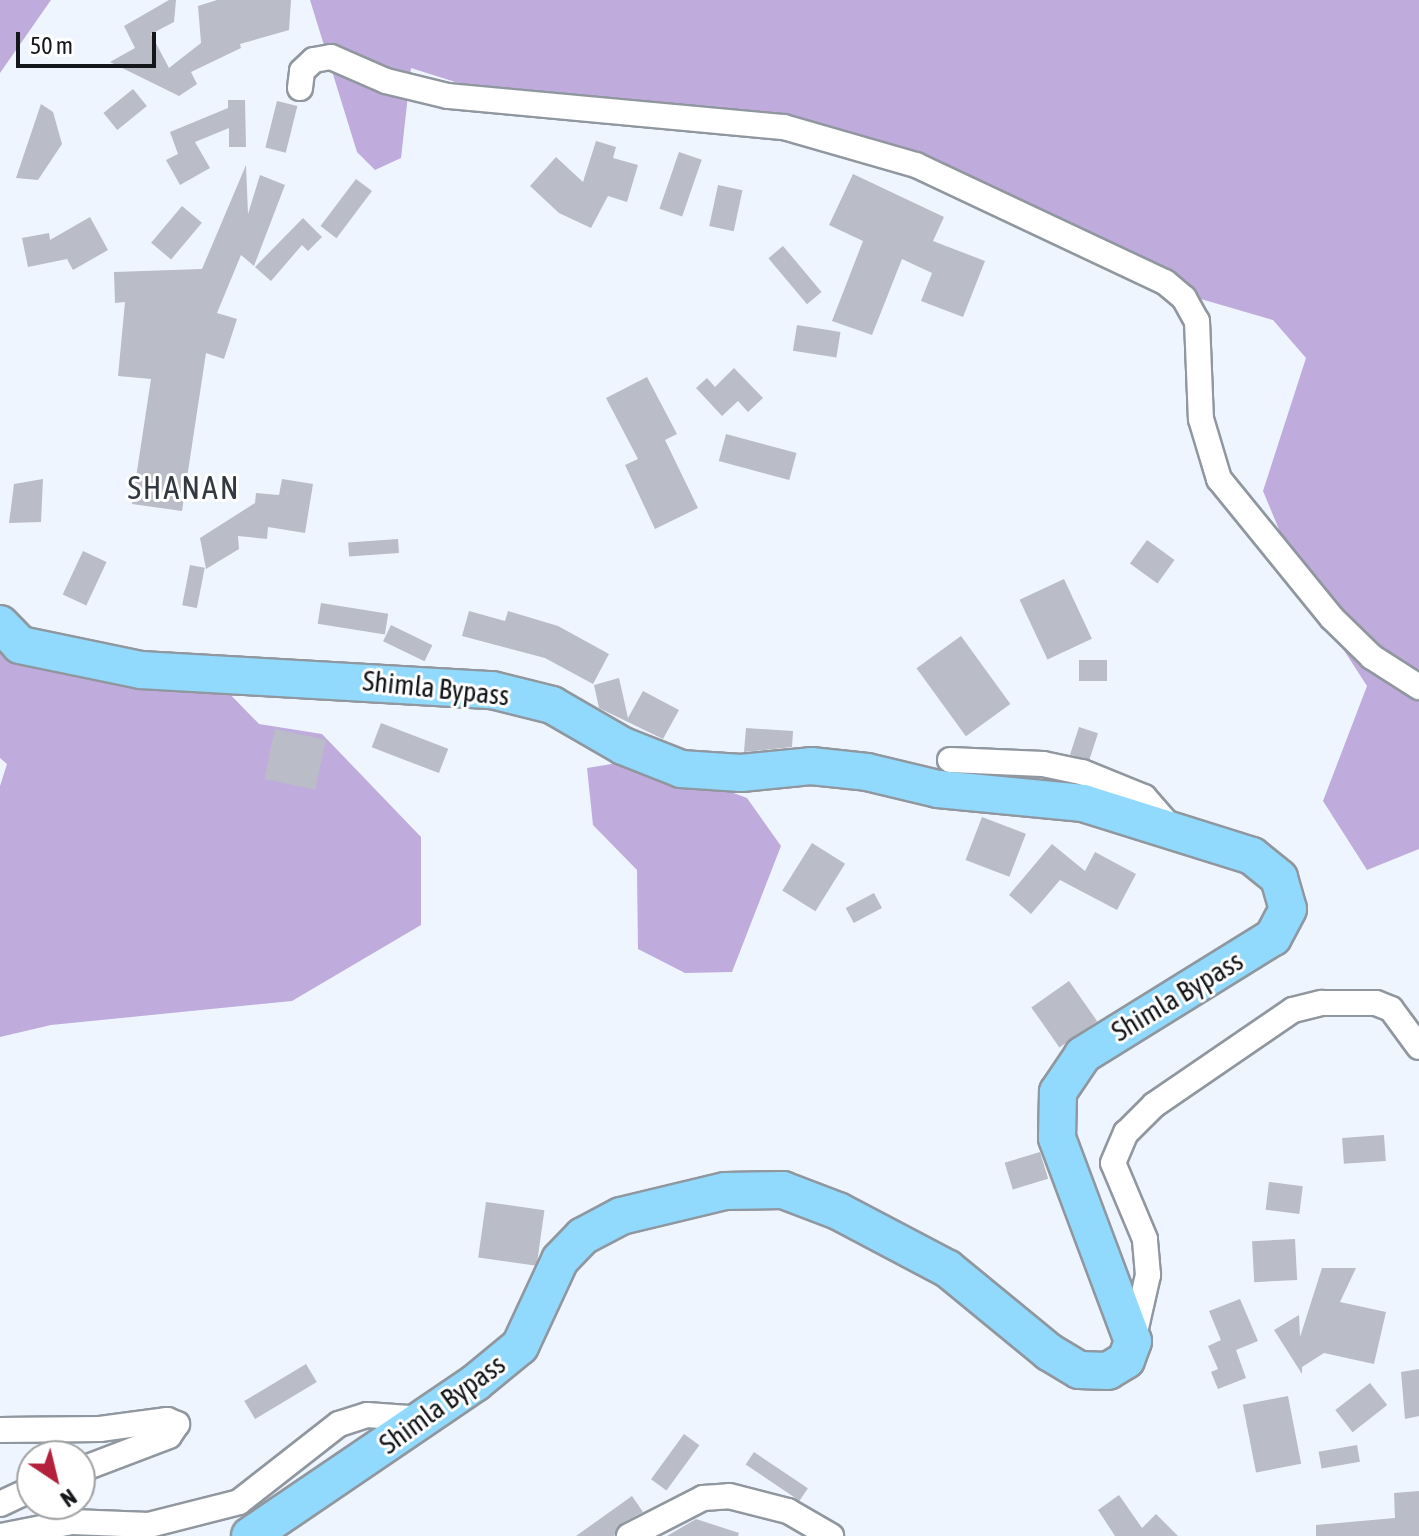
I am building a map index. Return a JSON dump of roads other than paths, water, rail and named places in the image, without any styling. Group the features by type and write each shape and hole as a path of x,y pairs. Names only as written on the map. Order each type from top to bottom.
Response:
{"highway":[{"name":"Shimla Bypass","path":"0,624 20,645 141,670 492,690 552,705 623,746 681,769 741,773 811,766 867,772 938,789 1083,803 1252,856 1279,878 1288,909 1273,937 1083,1055 1058,1092 1057,1138 1133,1341 1126,1360 1108,1371 1079,1370 1049,1352 948,1269 901,1242 783,1190 725,1191 621,1216 583,1236 560,1260 520,1346 423,1419 250,1536"}],"street":[{"path":"300,88 302,71 314,60 331,57 386,81 448,96 784,127 916,165 1165,282 1184,298 1197,321 1201,419 1219,479 1332,618 1372,657 1419,687"},
{"path":"950,760 1043,764 1082,772 1144,797 1172,829"},
{"path":"1133,1341 1148,1275 1145,1239 1113,1163 1126,1133 1154,1105 1293,1010 1322,1003 1376,1003 1403,1021 1419,1047"},
{"path":"1,1536 72,1522 149,1525 239,1502 339,1424 367,1415 423,1419"},
{"path":"0,1430 100,1429 167,1420 177,1424 169,1436 96,1464"},
{"path":"629,1536 703,1498 729,1496 788,1511 831,1536"}],"district":[{"name":"SHANAN","path":"184,488"}]}
